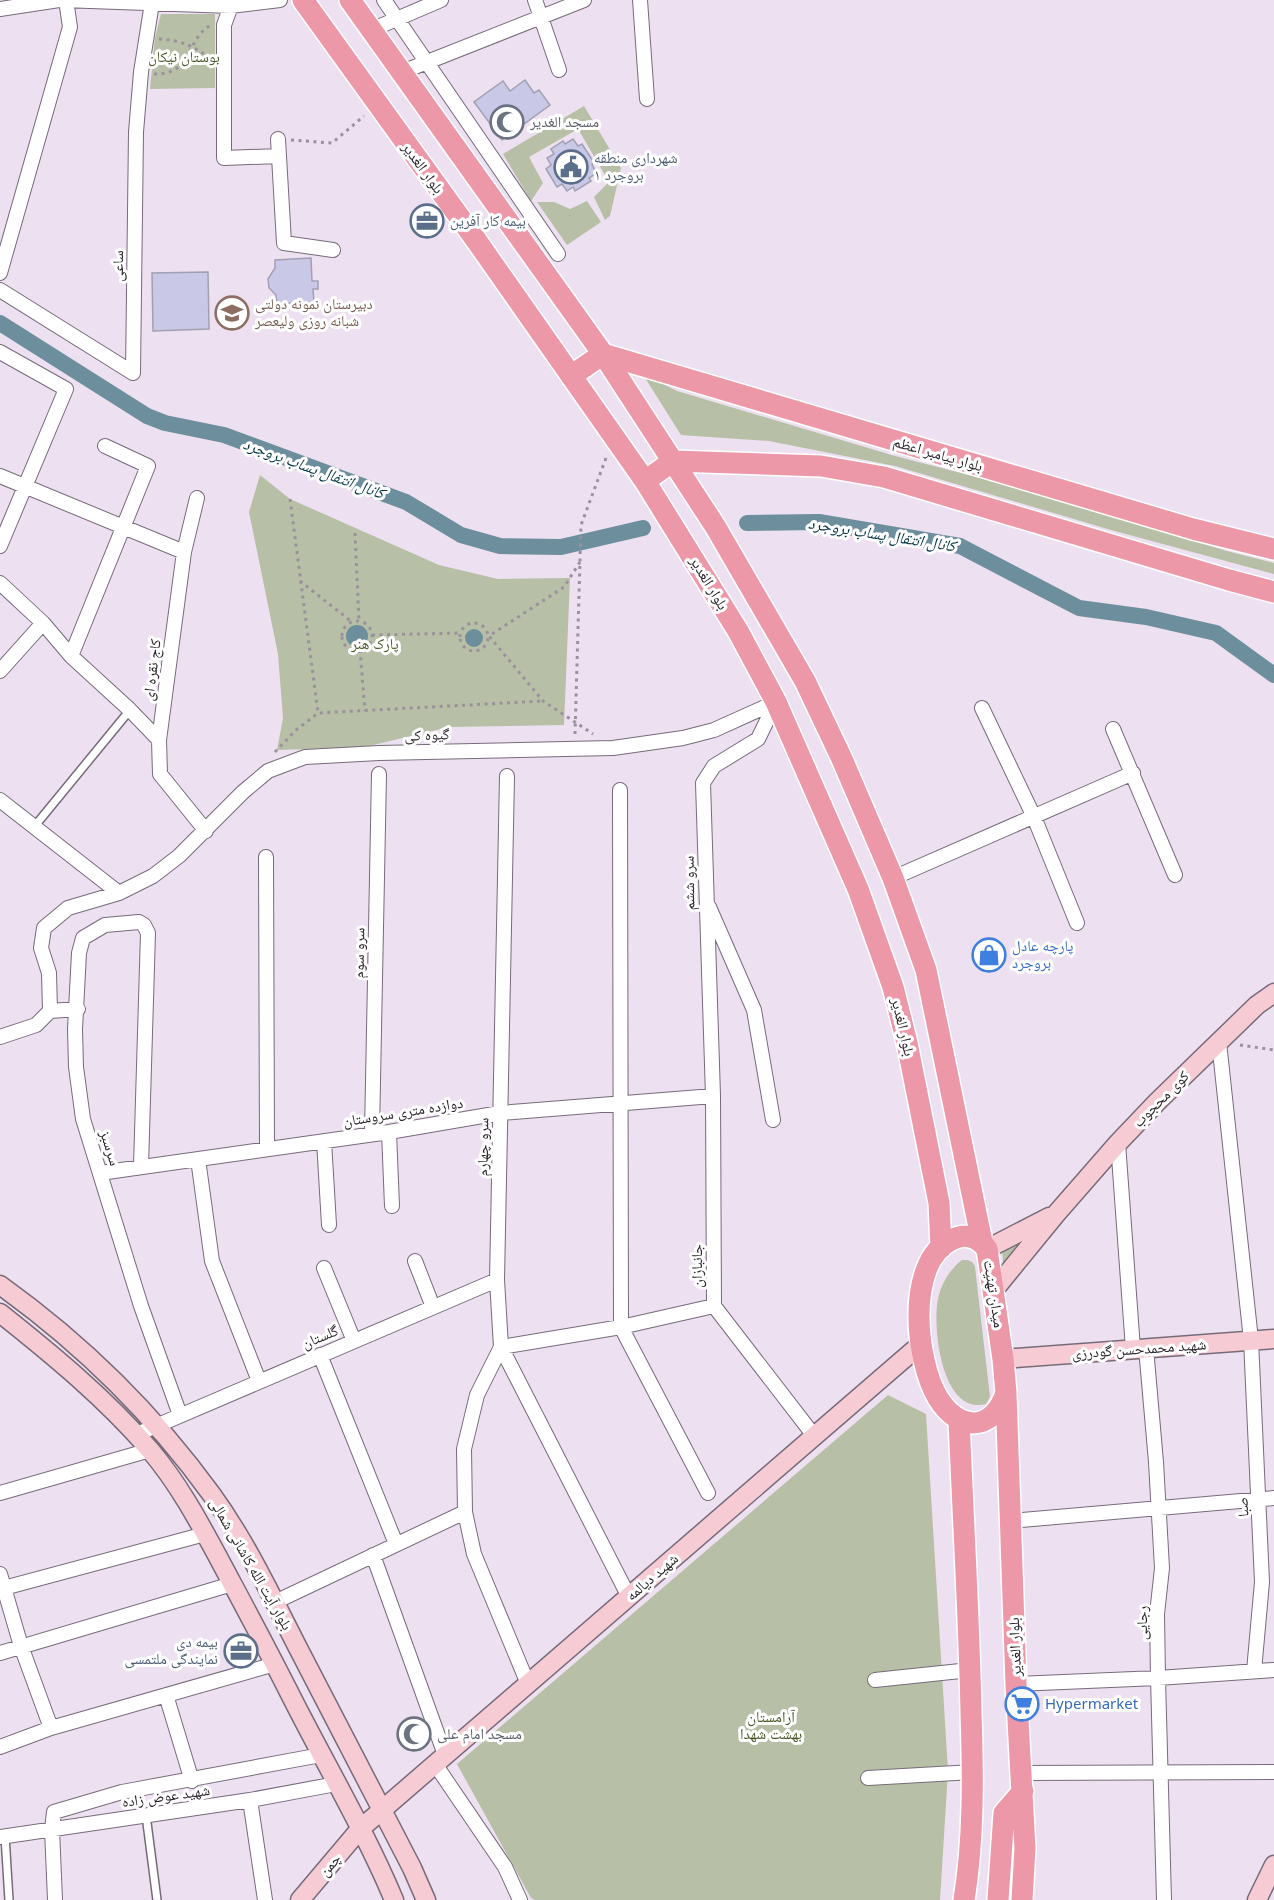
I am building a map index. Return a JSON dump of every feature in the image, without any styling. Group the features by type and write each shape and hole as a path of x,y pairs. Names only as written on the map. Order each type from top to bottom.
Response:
{"main road":[{"name":"بلوار الغدیر","path":"303,0 483,250 645,481 738,631 776,702 858,889 893,987 907,1043 939,1203 941,1248"},
{"path":"350,0 603,354 741,569 806,681 893,878 926,970 984,1246"},
{"path":"571,376 603,354"},
{"name":"بلوار پیامبر اعظم","path":"603,354 1193,529 1274,549"},
{"path":"645,481 673,460 821,466 884,477 1274,592"},
{"name":"میدان تهنیت","path":"941,1248 956,1238 966,1236 972,1237 984,1246 994,1290 1004,1359 1006,1393"},
{"path":"941,1248 930,1263 919,1296 921,1344 934,1391 943,1405 959,1419 975,1422 991,1419 998,1412 1006,1393"},
{"name":"بلوار الغدیر","path":"1006,1393 1016,1684 1025,1848 1022,1900"},
{"path":"959,1419 970,1670 972,1782 964,1900"},
{"path":"972,1782 997,1814 998,1900"},
{"path":"983,1900 997,1814 1022,1782"}],"street":[{"path":"0,273 70,27 62,0"},
{"path":"0,9 62,0 231,6 280,0"},
{"path":"384,0 558,254"},
{"path":"371,30 441,0"},
{"path":"535,0 559,70"},
{"path":"402,72 584,0"},
{"path":"640,0 647,99"},
{"name":"ساعی","path":"0,290 133,373 136,132 141,72 152,3"},
{"path":"231,6 224,26 224,158 279,156"},
{"path":"278,139 284,243 333,250"},
{"path":"0,352 66,389 0,546"},
{"path":"71,656 148,466 105,446"},
{"path":"0,476 184,552"},
{"name":"کاج نقره ای","path":"197,498 184,552 159,740 160,774 206,831"},
{"path":"0,582 43,623 71,656 159,740"},
{"path":"0,671 43,623"},
{"name":"گیوه کی","path":"50,1011 49,974 41,948 44,928 68,908 119,893 153,876 206,831 243,792 268,771 305,756 613,748 683,738 714,730 776,702"},
{"name":"سرو ششم","path":"713,1096 703,783 714,766 759,739 776,702"},
{"path":"982,708 1034,817 1077,923"},
{"path":"1113,729 1175,875"},
{"path":"893,878 1133,773"},
{"name":"سرو سوم","path":"372,1133 379,774"},
{"name":"سرو چهارم","path":"507,776 497,1280 501,1347 477,1395 464,1449 465,1512 474,1554 528,1684"},
{"path":"620,790 621,1327 708,1493"},
{"path":"0,800 119,893"},
{"path":"266,857 267,1149"},
{"path":"706,900 754,1010 773,1120"},
{"name":"سرسبز","path":"141,1166 148,933 144,925 138,922 105,925 83,938 79,953 78,1009 75,1029 76,1066 82,1108 100,1173 141,1306 180,1415"},
{"name":"کوی محجوب","path":"994,1290 1118,1143 1257,1005 1274,993"},
{"path":"0,1037 36,1025 50,1011 78,1009"},
{"name":"صبا","path":"1219,1042 1251,1340 1262,1582 1254,1671"},
{"name":"دوازده متری سروستان","path":"100,1173 389,1132 500,1113 713,1096"},
{"name":"جانبازان","path":"713,1096 714,1306 815,1437"},
{"path":"389,1132 392,1206"},
{"path":"324,1141 329,1225"},
{"name":"رجایی","path":"1118,1143 1158,1508 1162,1568 1157,1614 1164,1900"},
{"path":"198,1159 212,1261 259,1381"},
{"path":"984,1246 1056,1214"},
{"path":"415,1261 433,1307"},
{"path":"324,1268 354,1341"},
{"name":"گلستان","path":"135,1434 497,1280"},
{"name":"بلوار آیت الله کاشانی شمالی","path":"0,1285 63,1334 101,1369 156,1425 214,1497 275,1602 412,1868 426,1900"},
{"path":"629,1597 501,1347 621,1327 714,1306"},
{"name":"بلوار آیت الله کاشانی شمالی","path":"0,1313 77,1377 135,1434 172,1478 275,1664 394,1900"},
{"name":"شهید محمدحسن گودرزی","path":"1004,1359 1274,1339"},
{"name":"شهید دیالمه","path":"382,1810 921,1344"},
{"path":"320,1355 396,1544"},
{"path":"0,1493 150,1450"},
{"path":"1010,1521 1274,1498"},
{"path":"275,1602 465,1512"},
{"path":"2,1588 205,1534"},
{"path":"373,1556 440,1760 505,1867 520,1900"},
{"path":"0,1574 2,1588 21,1646 51,1728"},
{"path":"0,1653 232,1584"},
{"path":"0,1747 51,1728 275,1664"},
{"path":"875,1680 970,1670"},
{"path":"1016,1684 1274,1670"},
{"path":"166,1695 192,1781"},
{"path":"55,1900 52,1829 54,1812 122,1792 192,1781 321,1755"},
{"path":"1022,1782 1160,1774 1274,1772"},
{"path":"868,1778 972,1782"},
{"name":"شهید عوض زاده","path":"2,1836 250,1800 336,1784"},
{"path":"250,1800 265,1900"},
{"name":"چمن","path":"301,1899 360,1829 382,1810"},
{"path":"1257,1900 1274,1864"}],"lane":[{"path":"34,826 130,710"},
{"path":"146,1815 157,1900"},
{"path":"2,1836 9,1900"}],"path":[{"path":"141,72 170,73 185,61 202,33 210,25 224,26"},
{"path":"146,38 167,39 193,47 207,57 224,78"},
{"path":"278,139 332,143 377,105"},
{"path":"575,748 581,525 614,436"},
{"path":"290,499 318,713"},
{"path":"355,533 359,621"},
{"path":"581,561 564,587 489,636 488,643 483,649 470,651 460,641 463,627 476,622 482,624 489,636 543,701 613,748"},
{"path":"300,581 352,622"},
{"path":"359,621 370,628 371,642 366,648 353,650 343,640 343,633 346,626 359,621"},
{"path":"372,635 460,633"},
{"path":"360,650 366,711"},
{"path":"268,771 277,750 295,731 318,713 543,701"},
{"path":"1219,1042 1274,1050"}],"green space":[{"name":"بوستان نیکان","path":"161,14 215,14 215,88 150,89 155,38"},
{"path":"584,106 621,168 610,216 605,220 594,197 609,182 578,129 529,157 543,183 531,201 503,154"},
{"path":"587,201 601,222 567,245 537,202 554,202 570,209"},
{"path":"642,373 677,391 895,456 1038,493 1227,551 1274,563 1274,574 1111,530 895,466 769,441 681,435"},
{"name":"پارک هنر","path":"260,475 290,499 439,565 498,579 570,578 564,725 449,727 365,747 277,750 283,718 278,654 249,512"},
{"path":"1034,1234 1003,1263 1002,1249"},
{"path":"962,1260 972,1262 975,1267 990,1397 986,1404 971,1404 959,1397 943,1366 939,1348 937,1312 939,1293 950,1272"},
{"name":"آرامستان بهشت شهدا","path":"888,1395 926,1414 948,1771 940,1900 535,1900 531,1898 457,1764"}],"water":[{"path":"357,625 365,628 368,636 365,644 357,647 349,644 346,636 349,628"},
{"path":"474,629 480,632 483,638 480,644 474,647 468,644 465,638 468,632"}],"building":[{"name":"مسجد الغدیر","path":"525,80 534,93 539,90 550,105 502,140 474,102 503,81 510,91"},
{"name":"شهرداری منطقه ۱ بروجرد","path":"573,139 578,146 582,144 593,161 592,165 597,173 589,178 591,181 575,191 573,187 567,191 562,184 557,187 546,169 551,165 547,158 554,154 551,149 563,141 565,144"},
{"path":"311,258 312,281 318,281 318,289 313,289 314,302 277,304 276,295 269,288 268,279 275,268 275,260"},
{"path":"208,272 209,329 153,331 152,273"}],"waterway":[{"name":"کانال انتقال پساب بروجرد","path":"0,323 147,416 165,423 224,435 406,502 461,535 500,546 561,547 643,528"},
{"name":"کانال انتقال پساب بروجرد","path":"747,523 819,522 960,546 1079,608 1146,617 1216,633 1274,675"}],"place":[{"name":"مسجد الغدیر","path":"507,122"},
{"name":"شهرداری منطقه ۱ بروجرد","path":"571,167"},
{"name":"بیمه کار آفرین","path":"427,221"},
{"name":"دبیرستان نمونه دولتی شبانه روزی ولیعصر","path":"232,313"},
{"name":"پارچه عادل بروجرد","path":"989,955"},
{"name":"بیمه دی نمایندگی ملتمسی","path":"241,1651"},
{"name":"Hypermarket","path":"1022,1704"},
{"name":"مسجد امام علی","path":"414,1734"}]}
